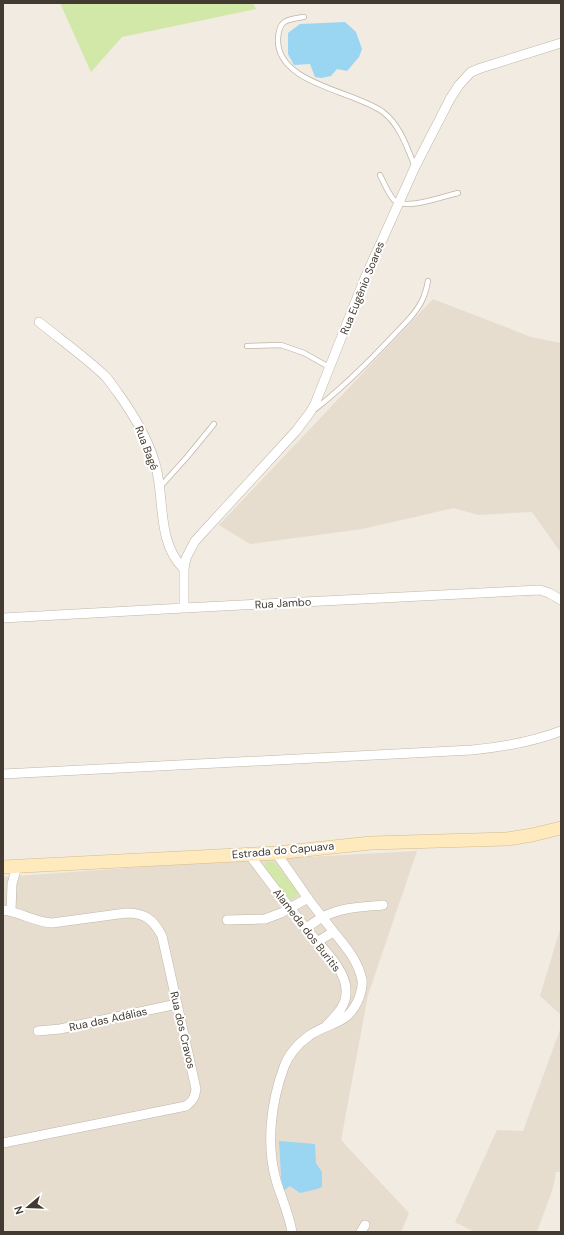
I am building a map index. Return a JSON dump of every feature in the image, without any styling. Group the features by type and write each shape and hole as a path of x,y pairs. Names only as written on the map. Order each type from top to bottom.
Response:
{"main road":[{"name":"Estrada do Capuava","path":"3,867 276,853 371,843 507,839 561,828"}],"street":[{"name":"Rua Eugênio Soares","path":"184,569 186,558 196,541 296,431 315,404 365,278 415,167 450,99 459,85 471,72 561,43"},
{"name":"Rua Bagé","path":"40,322 106,377 135,417 154,460 160,487 168,546 172,554 184,569"},
{"path":"184,569 184,608"},
{"name":"Rua Jambo","path":"3,618 540,590 561,600"},
{"path":"3,774 472,750 504,747 548,736 561,731"},
{"name":"Alameda dos Buritis","path":"276,853 354,959 362,981 362,990 353,1010 336,1024 325,1027"},
{"name":"Alameda dos Buritis","path":"248,854 305,928 335,963 343,977 347,988 346,999 341,1010 325,1027"},
{"path":"7,910 17,866"},
{"path":"227,920 265,919 308,898"},
{"path":"305,928 322,917 344,910 383,905"},
{"name":"Rua dos Cravos","path":"3,1143 186,1106 195,1096 196,1088 162,936 156,925 148,917 136,913 126,913 52,923 34,920 7,910"},
{"path":"317,942 333,932"},
{"name":"Rua das Adálias","path":"38,1031 60,1029 177,1004"},
{"path":"292,1232 291,1223 276,1178 272,1156 271,1125 275,1095 284,1065 294,1048 310,1035 325,1027"}],"lane":[{"path":"304,17 287,20 281,24 278,42 280,51 286,63 310,80 382,112 395,125 415,167"},
{"path":"380,175 394,199 399,203 415,204 458,193"},
{"path":"309,414 326,402 382,348 410,318 420,306 425,295 428,280"},
{"path":"247,346 281,345 304,353 329,367"},
{"path":"160,487 188,457 214,424"}],"shaded area":[{"path":"433,299 531,337 561,343 561,553 532,512 478,515 454,508 362,529 250,544 219,525"},
{"path":"417,851 368,995 341,1140 409,1213 401,1232 3,1232 3,877 197,863"},
{"path":"561,926 561,1015 540,996"},
{"path":"561,1027 561,1172 556,1172 553,1188 537,1232 474,1232 455,1222 497,1130 523,1131"}],"green space":[{"path":"60,3 253,3 256,9 122,37 91,72"},
{"path":"267,862 274,862 298,892 296,897 291,899 286,895 264,866"}],"water":[{"path":"345,22 356,32 362,49 359,57 347,71 337,69 331,76 321,78 315,77 310,64 294,65 288,54 288,33 300,24"},
{"path":"279,1141 315,1144 316,1163 322,1172 322,1187 300,1193 290,1186 282,1192"}]}
